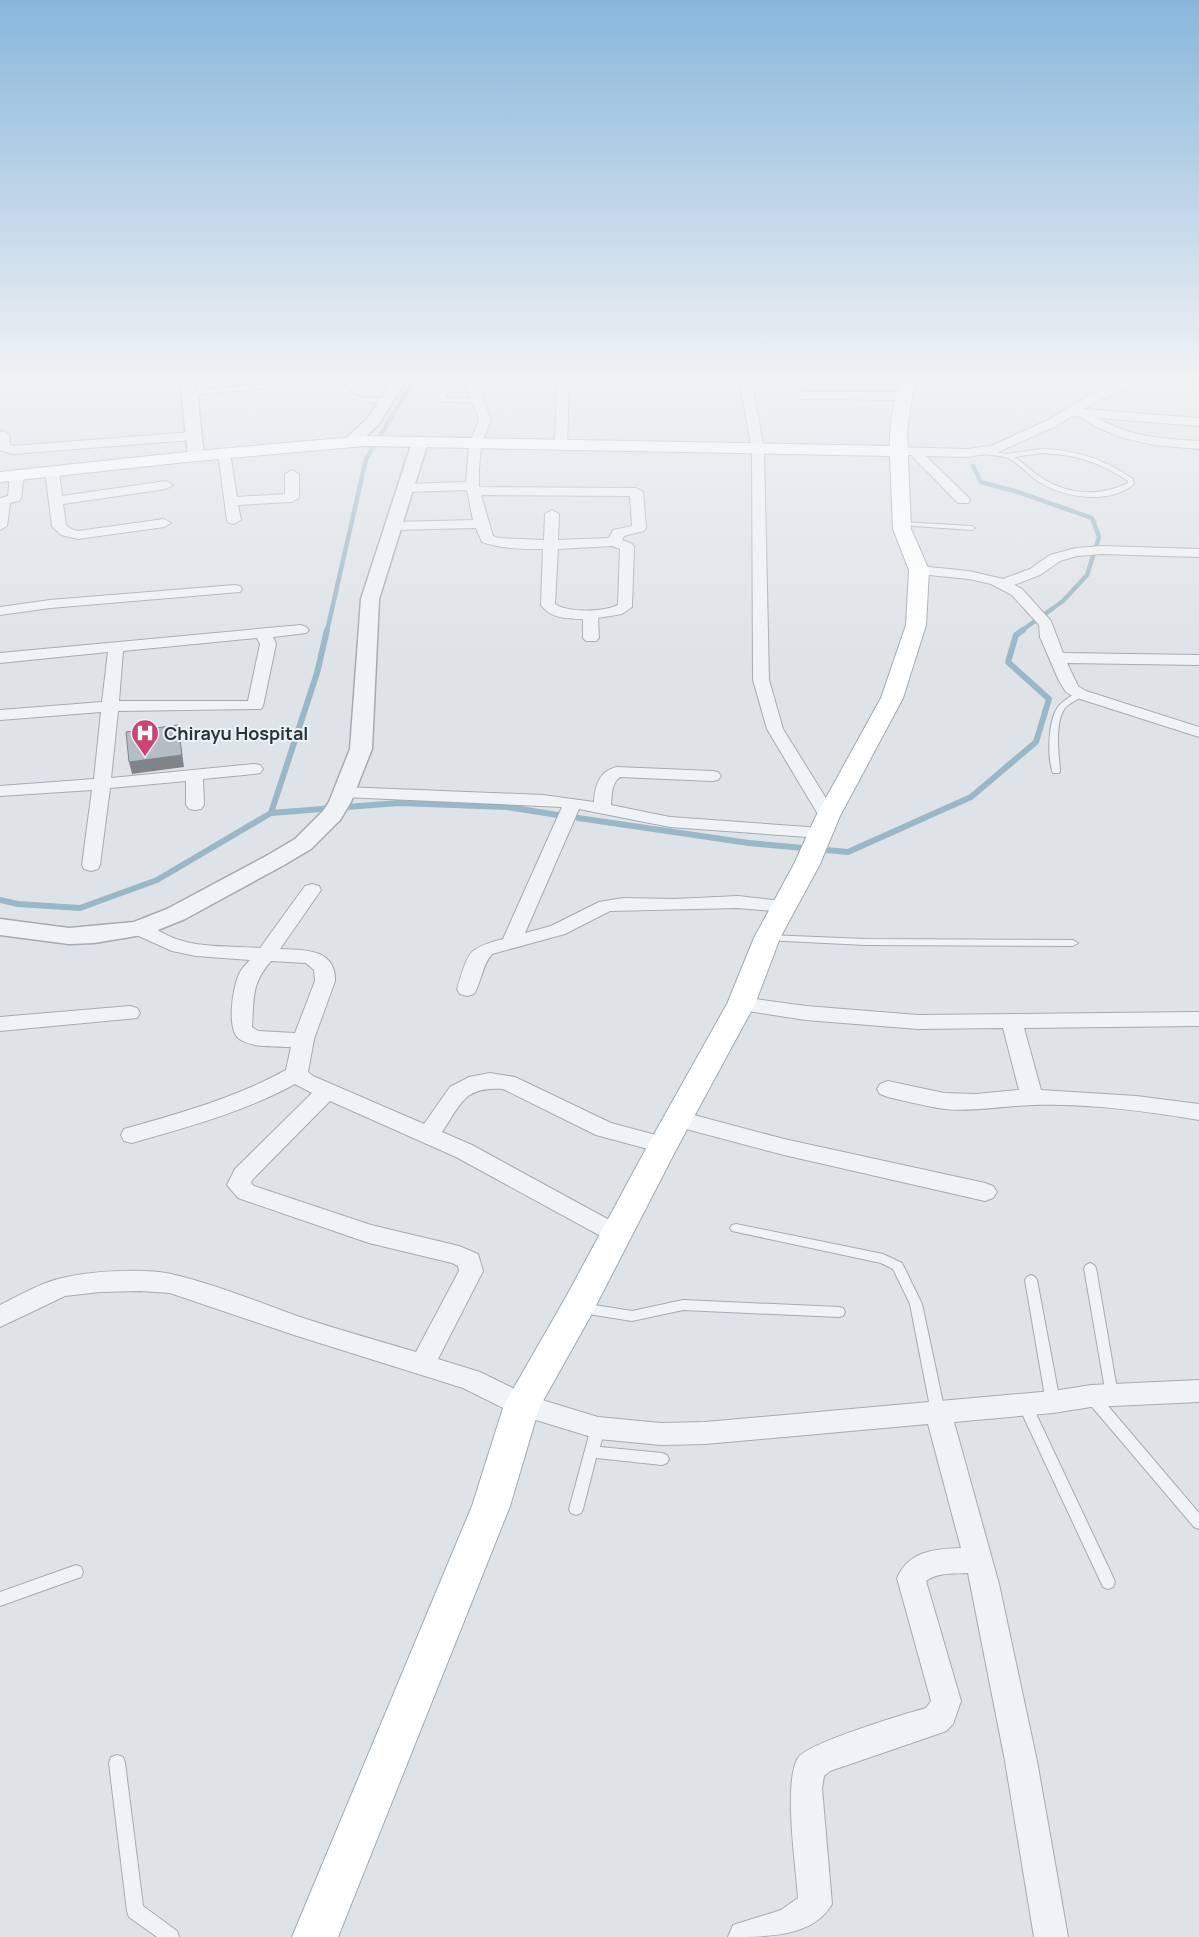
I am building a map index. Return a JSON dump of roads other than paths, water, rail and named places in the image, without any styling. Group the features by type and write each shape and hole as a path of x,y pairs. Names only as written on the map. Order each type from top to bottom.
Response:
{"main road":[{"path":"9,476 58,470"},
{"path":"315,1937 491,1506 522,1405 578,1307 741,1004 767,938 892,698 916,624 919,570 902,529 905,470"}],"street":[{"path":"227,470 234,520"},
{"path":"1,929 69,936 139,929 176,914 302,844 339,803 361,749 370,599 411,470"},
{"path":"474,470 473,489 477,514 490,542 552,544 614,542 627,547 625,607 618,612 590,614 561,613 554,611 548,605 552,544 552,514"},
{"path":"339,803 543,800 573,803 670,822 819,839 775,729 761,680 758,470"},
{"path":"929,470 963,500"},
{"path":"52,471 60,526 66,532 78,535 164,523"},
{"path":"231,501 292,498 292,474"},
{"path":"0,526 4,501 14,498 9,476"},
{"path":"55,502 166,486"},
{"path":"406,488 636,492 639,528 618,533 614,542"},
{"path":"393,526 481,524"},
{"path":"1003,584 1035,572 1055,558 1066,554 1095,550 1199,553"},
{"path":"919,570 969,575 1003,584 1021,596 1048,628 1048,636 1072,689 1080,694 1198,727"},
{"path":"0,611 50,604 235,589"},
{"path":"590,614 591,638"},
{"path":"0,658 301,630"},
{"path":"0,715 111,706 175,704 255,706 268,644 267,639 260,633"},
{"path":"91,864 111,706 116,647"},
{"path":"1058,658 1199,660"},
{"path":"0,792 254,769"},
{"path":"602,809 606,780 610,774 617,772 712,776"},
{"path":"194,775 195,806"},
{"path":"512,941 573,803"},
{"path":"304,1040 257,1038 247,1035 242,1028 244,989 250,972 265,956 312,890"},
{"path":"467,989 478,957 485,950 564,927 606,906 622,904 674,905 738,902 785,906"},
{"path":"139,929 172,945 196,950 311,958 320,963 326,972 325,981 304,1040 296,1067 297,1074 305,1081 473,1155 616,1234"},
{"path":"741,1004 806,1013 918,1022 1199,1019"},
{"path":"0,1024 130,1013"},
{"path":"1012,1021 1032,1098"},
{"path":"132,1135 242,1101 265,1092 297,1074"},
{"path":"428,1135 460,1089 468,1084 493,1080 507,1082 604,1129 671,1132 784,1147 985,1192"},
{"path":"888,1089 944,1100 976,1102 1032,1098 1091,1099 1155,1104 1199,1112"},
{"path":"327,1091 243,1175 239,1185 246,1192 369,1234 459,1255 469,1261 471,1271 422,1366"},
{"path":"0,1317 44,1294 63,1287 116,1282 170,1283 237,1304 294,1325 471,1380 594,1440 660,1434 705,1433 1054,1402 1101,1396 1199,1391"},
{"path":"938,1412 979,1560 1021,1761 1051,1937"},
{"path":"745,1937 788,1925 808,1914 815,1904 806,1788 810,1767 821,1759 935,1720 942,1713 946,1701 911,1578 915,1570 928,1564 979,1560"}],"lane":[{"path":"1030,470 1041,481 1070,492 1106,494 1123,489 1131,484 1131,480 1116,470"},
{"path":"902,524 972,528"},
{"path":"1056,771 1054,745 1056,723 1061,708 1080,694"},
{"path":"767,938 865,942 1073,944"},
{"path":"736,1228 883,1259 898,1266 916,1304 938,1412"},
{"path":"1090,1268 1101,1396 1199,1523"},
{"path":"1031,1280 1054,1402"},
{"path":"578,1307 632,1316 683,1306 704,1305 839,1312"},
{"path":"1025,1404 1108,1582"},
{"path":"576,1509 594,1440 662,1458"},
{"path":"0,1599 76,1572"},
{"path":"118,1763 135,1911 171,1937"}],"waterway":[{"path":"327,631 363,470"},
{"path":"975,470 981,482 1018,492 1092,518 1099,537 1087,575 1063,601 1021,631"},
{"path":"271,813 317,673 327,630"},
{"path":"578,818 749,843 848,852 971,797 1036,742 1049,699 1008,662 1016,635 1023,630"},
{"path":"271,813 398,803 507,807 558,815"},
{"path":"0,900 18,904 80,908 157,880 271,813"}],"place":[{"name":"Chirayu Hospital","path":"145,757"}]}
